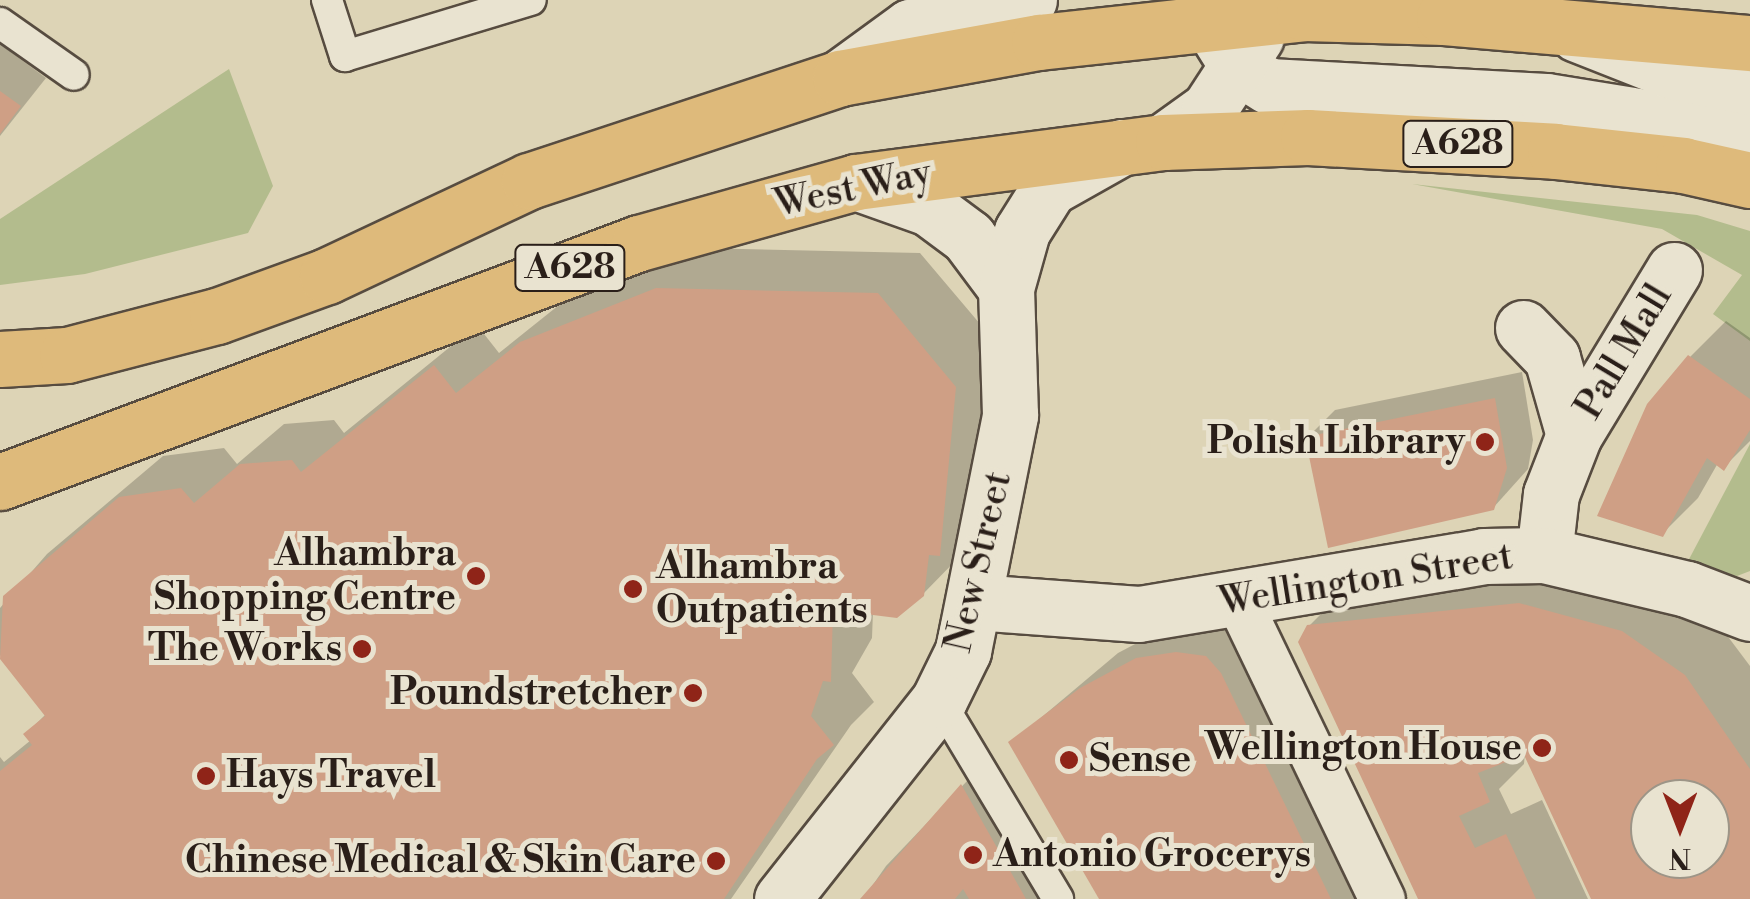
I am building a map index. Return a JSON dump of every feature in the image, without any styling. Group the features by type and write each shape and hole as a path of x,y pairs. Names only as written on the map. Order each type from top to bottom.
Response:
{"highway":[{"name":"A628","path":"0,359 67,355 217,316 326,276 528,181 840,78 1209,9 1437,8 1555,26 1750,42"},
{"name":"West Way","path":"0,482 639,242 856,182 1142,144 1349,137 1555,151 1683,165 1750,180"}],"street":[{"path":"840,78 910,27 1029,0"},
{"name":"New Street","path":"782,899 938,700 963,652 1010,415 1006,288 1022,230 1049,188 1209,109 1273,7"},
{"path":"1209,9 1238,68 1268,86 1546,101 1750,134"},
{"path":"1555,26 1672,72 1750,88"},
{"path":"856,182 929,208 968,236 1006,288"},
{"name":"Pall Mall","path":"1544,555 1551,494 1574,434 1674,270"},
{"name":"Pall Mall","path":"1523,328 1552,358 1574,434"},
{"name":"Wellington Street","path":"975,602 1139,614 1484,556 1544,555 1668,584 1750,613"},
{"path":"1238,600 1382,899"}],"lane":[{"path":"327,0 345,56 531,0"},
{"path":"0,23 74,76"},
{"path":"938,700 1058,899"}],"green space":[{"path":"229,69 273,186 248,233 85,274 0,285 0,219"},
{"path":"1412,184 1697,215 1750,231 1750,341 1713,314 1742,275 1662,229"},
{"path":"1750,444 1750,571 1737,576 1687,563"}],"building":[{"path":"0,91 21,106 0,134"},
{"name":"Alhambra Shopping Centre","path":"656,288 878,293 956,387 940,556 929,555 924,596 897,618 833,610 831,682 823,681 811,716 834,745 817,759 724,899 0,899 0,771 32,745 23,734 45,716 0,659 3,596 119,497 181,488 194,503 240,464 292,460 301,472 434,365 456,393 520,342"},
{"path":"1688,355 1750,399 1750,430 1724,471 1707,458 1663,537 1597,516 1647,404"},
{"path":"1495,398 1507,468 1494,510 1328,548 1305,437"},
{"name":"Wellington House","path":"1519,603 1622,631 1685,675 1750,769 1750,899 1591,899 1524,755 1478,773 1490,802 1459,816 1475,848 1506,834 1536,899 1418,899 1298,642 1307,625"},
{"path":"1176,652 1206,656 1221,673 1331,899 1099,899 1008,742 1080,688 1136,658"},
{"path":"961,784 1026,899 969,899 963,889 955,899 860,899"}],"place":[{"name":"Polish Library","path":"1485,442"},
{"name":"Alhambra Shopping Centre","path":"476,576"},
{"name":"Alhambra Outpatients","path":"633,589"},
{"name":"The Works","path":"362,649"},
{"name":"Poundstretcher","path":"693,693"},
{"name":"Wellington House","path":"1542,748"},
{"name":"Sense","path":"1069,760"},
{"name":"Hays Travel","path":"206,776"},
{"name":"Antonio Grocerys","path":"973,855"},
{"name":"Chinese Medical & Skin Care","path":"716,861"}]}
